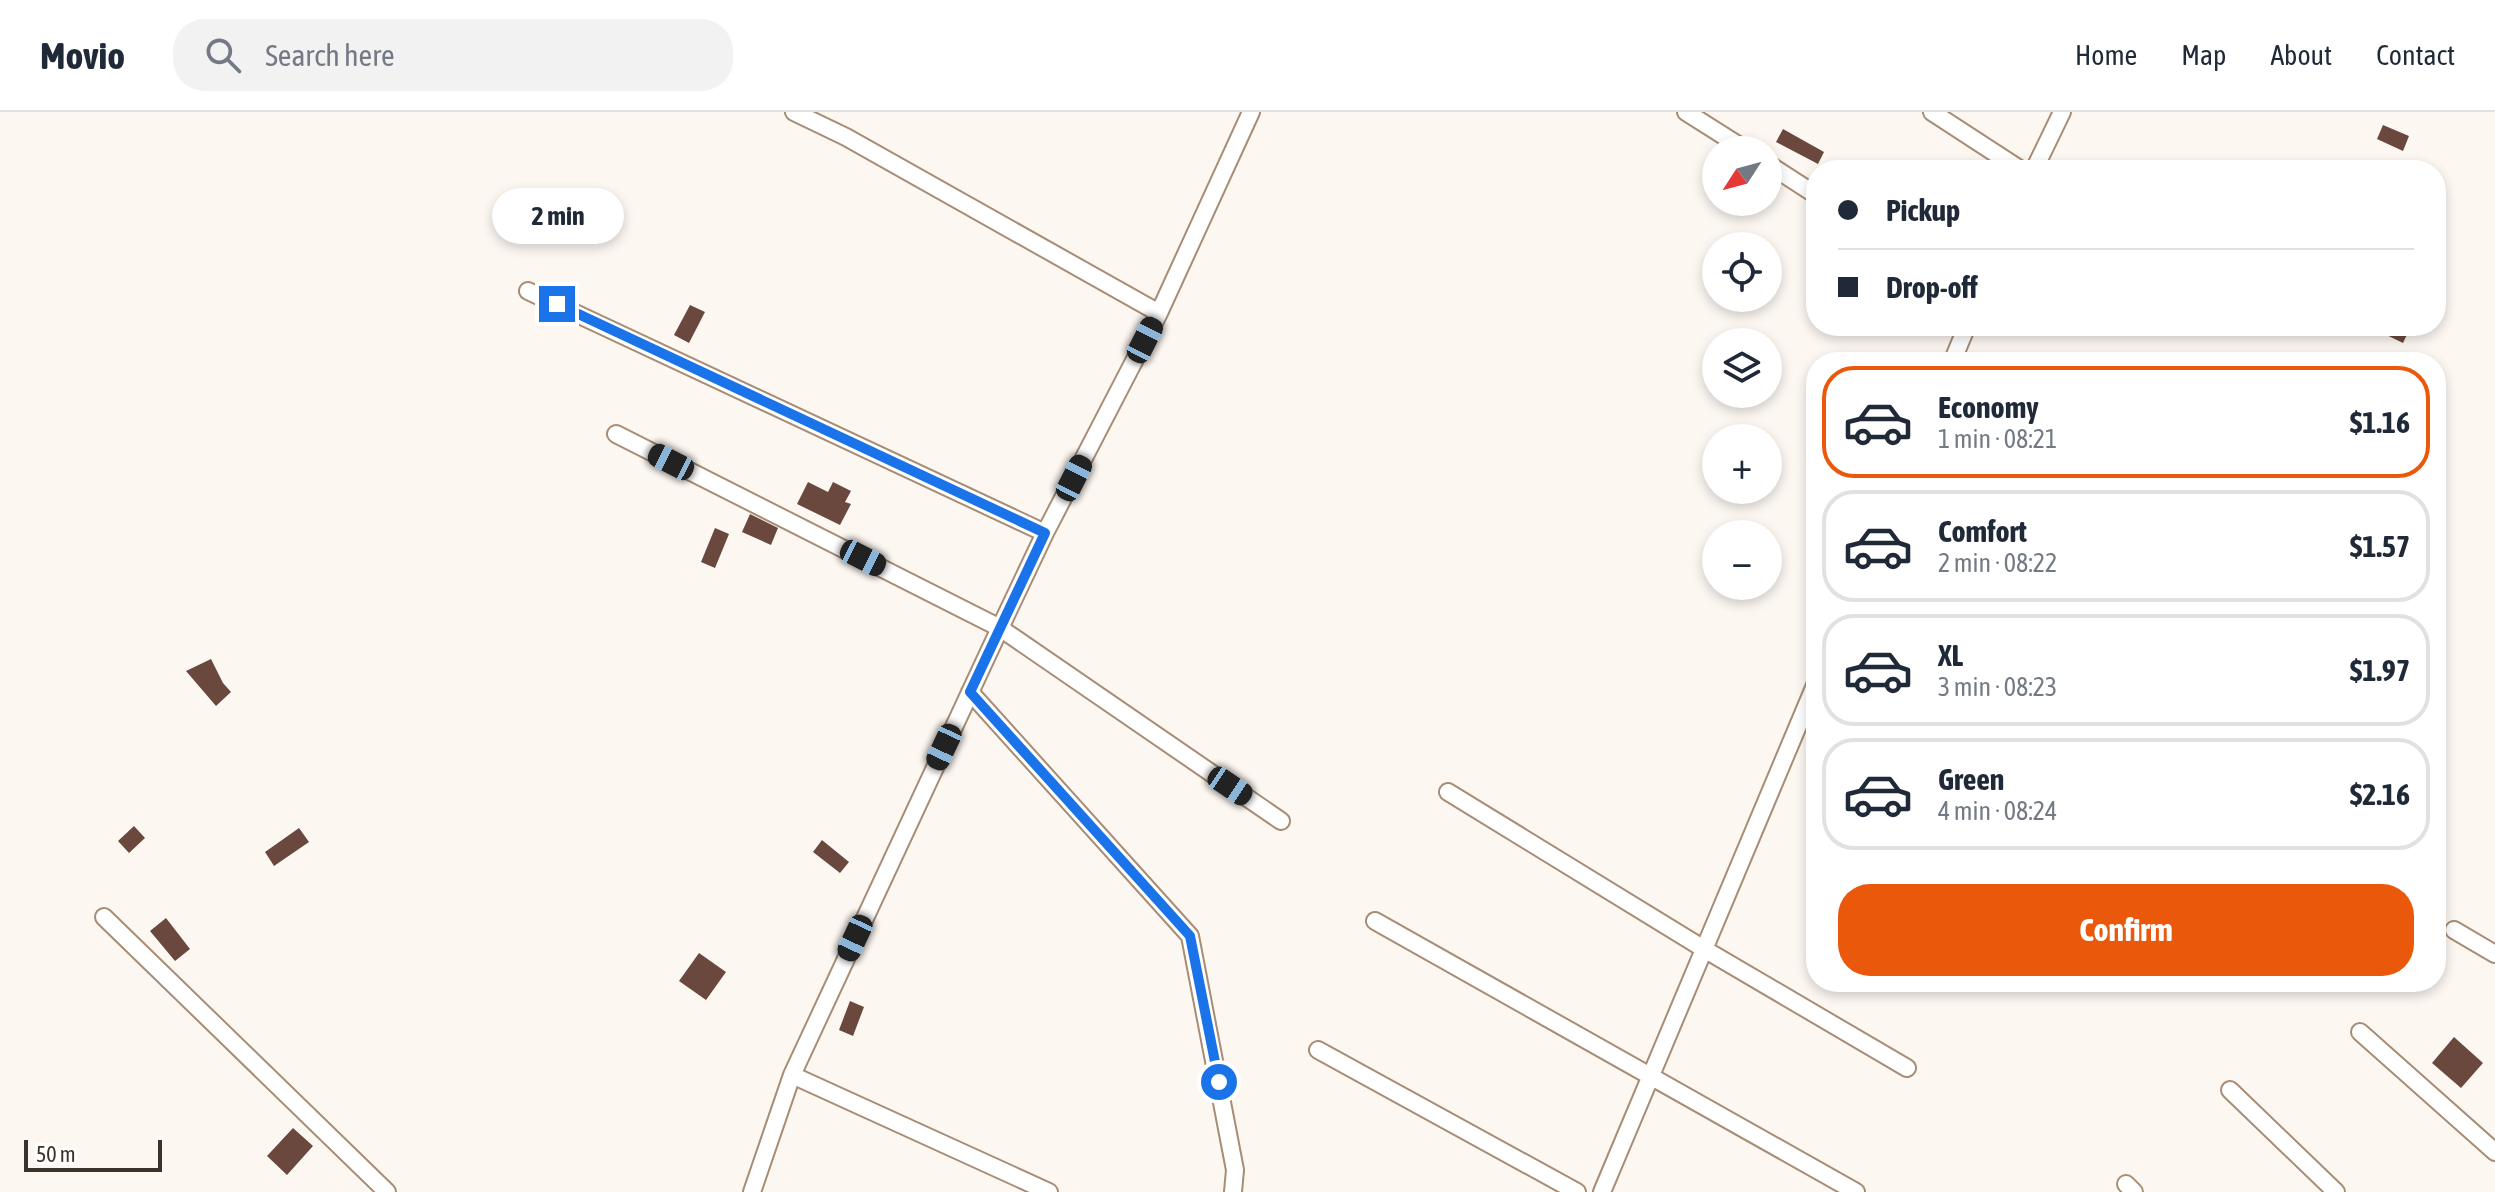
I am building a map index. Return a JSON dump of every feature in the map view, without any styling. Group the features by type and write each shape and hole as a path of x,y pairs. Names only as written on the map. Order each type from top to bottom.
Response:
{"street":[{"path":"794,112 846,137 1159,313"},
{"path":"752,1192 792,1075 1045,533 1159,313 1251,112"},
{"path":"1686,112 1724,136"},
{"path":"1932,112 2006,160"},
{"path":"2039,160 2062,112"},
{"path":"1782,173 1806,189"},
{"path":"528,291 1045,533"},
{"path":"616,434 1000,628 1281,821"},
{"path":"970,692 1190,936 1235,1170 1233,1192"},
{"path":"1602,1192 1806,707"},
{"path":"1448,792 1704,949 1907,1068"},
{"path":"104,917 387,1192"},
{"path":"1375,921 1856,1192"},
{"path":"2454,930 2495,954"},
{"path":"2360,1032 2495,1152"},
{"path":"1318,1050 1577,1192"},
{"path":"792,1075 1049,1192"},
{"path":"2230,1090 2336,1192"}],"building":[{"path":"2383,125 2409,136 2403,151 2377,139"},
{"path":"1783,129 1824,152 1820,160 1810,160 1782,145 1782,136 1779,136"},
{"path":"690,305 705,312 689,343 674,335"},
{"path":"2389,336 2406,336 2403,343"},
{"path":"808,482 828,492 833,482 851,491 845,502 851,504 840,525 797,504"},
{"path":"750,514 778,528 771,545 742,532"},
{"path":"715,528 729,534 715,568 701,562"},
{"path":"211,659 231,692 216,706 186,671"},
{"path":"134,826 145,838 129,853 118,841"},
{"path":"299,828 309,842 274,866 265,852"},
{"path":"822,840 849,862 840,873 813,852"},
{"path":"166,918 190,949 175,961 150,931"},
{"path":"699,953 726,972 706,1000 679,981"},
{"path":"850,1001 864,1007 853,1036 839,1030"},
{"path":"2454,1037 2483,1063 2461,1088 2432,1063"},
{"path":"293,1128 313,1146 287,1175 267,1156"}],"route":[{"path":"557,304 1045,533 970,692 1190,936 1219,1082"}]}
